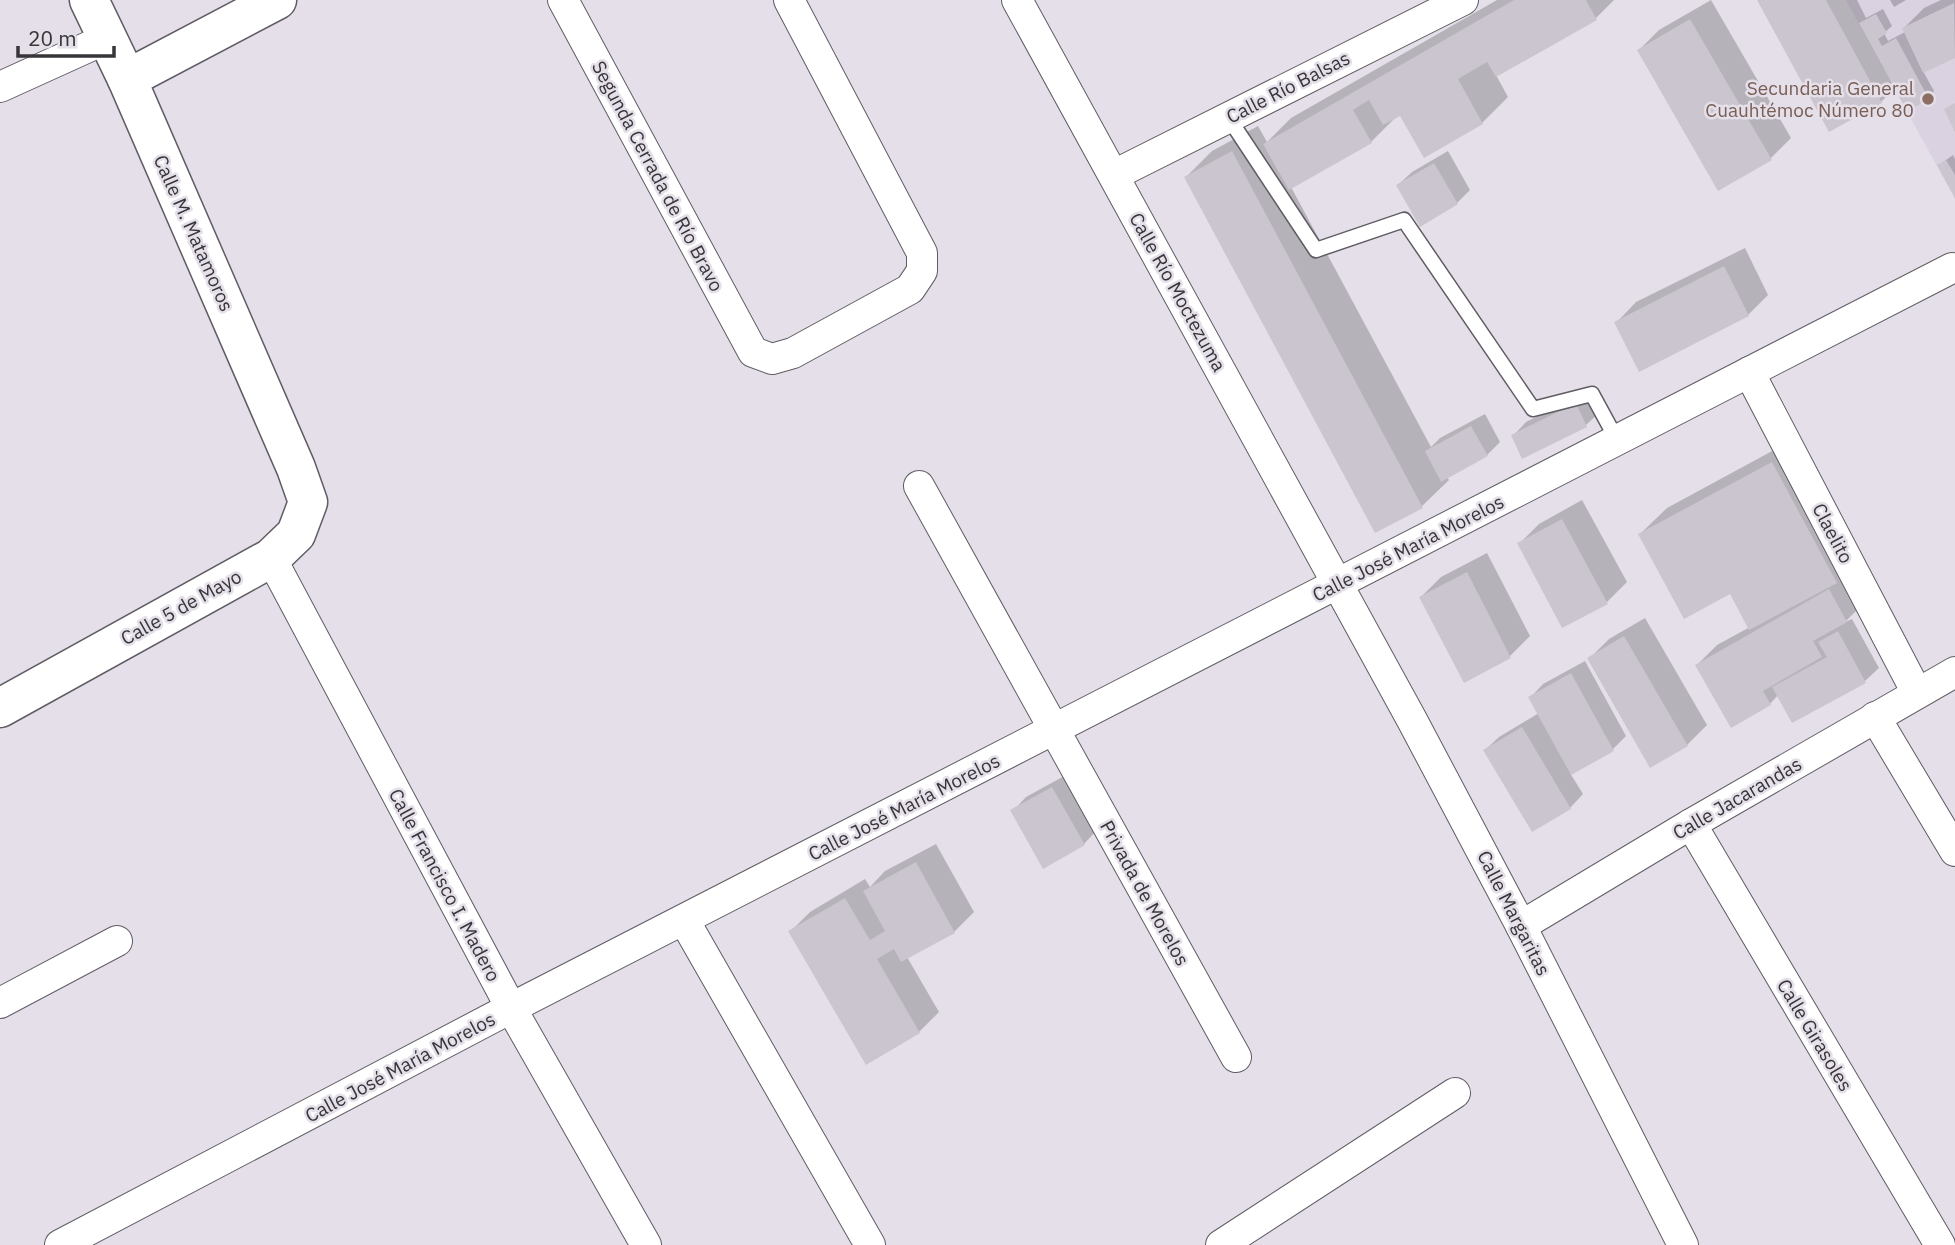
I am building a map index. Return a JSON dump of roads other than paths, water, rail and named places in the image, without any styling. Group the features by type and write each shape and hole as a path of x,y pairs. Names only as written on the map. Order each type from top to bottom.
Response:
{"main road":[{"name":"Calle M. Matamoros","path":"89,0 127,79 296,468"},
{"path":"127,79 277,0"},
{"name":"Calle 5 de Mayo","path":"0,708 271,558 296,534 309,502 296,468"}],"street":[{"name":"Segunda Cerrada de Río Bravo","path":"563,0 753,352 772,359 793,353 911,289 922,271 922,253 789,0"},
{"name":"Calle Río Moctezuma","path":"1017,0 1338,584"},
{"name":"Calle Río Balsas","path":"1114,175 1463,0"},
{"path":"0,87 108,38"},
{"name":"Calle José María Morelos","path":"60,1245 511,1008 1952,268"},
{"name":"Claelito","path":"1749,372 1917,693"},
{"name":"Privada de Morelos","path":"919,486 1236,1056"},
{"name":"Calle Francisco I. Madero","path":"271,558 511,1008 646,1245"},
{"name":"Calle Margaritas","path":"1338,584 1521,926 1683,1245"},
{"name":"Calle Jacarandas","path":"1521,926 1690,824 1955,672"},
{"path":"1875,717 1955,851"},
{"name":"Calle Girasoles","path":"1690,824 1940,1245"},
{"path":"684,920 870,1245"},
{"path":"0,1003 117,941"},
{"path":"1221,1245 1455,1093"}],"lane":[{"path":"1228,117 1316,250 1404,220 1533,409 1592,394 1617,440"}],"place":[{"name":"Secundaria General Cuauhtémoc Número 80","path":"1928,99"}]}
